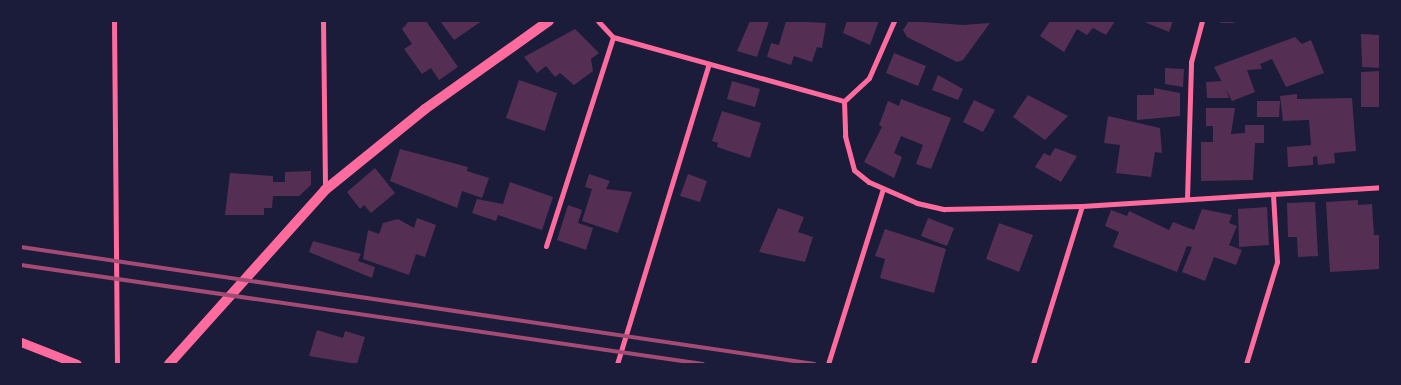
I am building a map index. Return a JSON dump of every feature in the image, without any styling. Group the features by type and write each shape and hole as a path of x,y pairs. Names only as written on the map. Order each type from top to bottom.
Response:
{"main road":[{"path":"169,364 325,190 425,109 549,21"}],"street":[{"path":"114,21 117,364"},
{"path":"323,21 325,190"},
{"path":"598,21 613,37 844,101"},
{"path":"894,21 869,78 844,101 845,136 854,170 883,188 944,209 1082,206 1380,187"},
{"path":"1187,200 1191,62 1202,21"},
{"path":"546,246 613,37"},
{"path":"617,364 709,64"},
{"path":"828,364 883,188"},
{"path":"1246,364 1277,262 1273,194"},
{"path":"1033,364 1082,206"},
{"path":"21,342 77,364"}],"building":[{"path":"409,21 426,21 458,67 439,80 431,68 422,74 404,49 412,44 402,29"},
{"path":"440,21 482,21 454,40"},
{"path":"750,21 769,21 757,57 737,51"},
{"path":"786,21 826,23 822,48 817,47 812,62 794,56 791,65 767,57 771,43 779,45"},
{"path":"847,21 879,21 870,45 843,33"},
{"path":"909,21 963,25 990,23 963,60 957,62 907,37 903,30"},
{"path":"1050,21 1115,21 1106,35 1093,28 1087,35 1077,29 1064,52 1040,36"},
{"path":"1142,21 1173,21 1169,32"},
{"path":"1220,21 1234,21 1234,23 1220,23"},
{"path":"575,29 599,53 591,59 593,71 574,85 560,73 555,77 546,66 537,73 524,57"},
{"path":"1361,34 1380,35 1380,68 1362,67"},
{"path":"1295,37 1302,44 1311,40 1324,73 1286,87 1272,59 1260,64 1262,69 1247,70 1255,92 1232,101 1214,67"},
{"path":"894,53 926,66 918,86 886,73"},
{"path":"1165,68 1184,69 1183,87 1165,84"},
{"path":"1380,71 1380,107 1361,107 1361,72"},
{"path":"938,75 963,89 958,100 932,90"},
{"path":"519,80 557,93 545,131 506,118"},
{"path":"732,81 760,89 755,107 727,99"},
{"path":"1223,81 1229,98 1207,98 1206,82"},
{"path":"1154,88 1180,93 1180,116 1137,120 1137,95 1154,95"},
{"path":"1297,94 1297,99 1352,98 1356,151 1334,153 1335,163 1318,165 1317,156 1313,157 1313,165 1288,167 1287,147 1311,145 1309,120 1283,121 1280,96"},
{"path":"1028,95 1068,116 1045,140 1013,117"},
{"path":"901,99 951,118 931,169 916,164 923,145 901,136 894,153 902,157 894,178 864,162 882,127 879,125 888,101 899,106"},
{"path":"974,100 995,110 983,132 963,122"},
{"path":"1257,101 1280,101 1279,117 1257,117"},
{"path":"1206,108 1235,108 1231,134 1245,133 1245,125 1264,125 1264,143 1255,143 1253,180 1201,181 1201,142 1213,142 1213,126 1206,126"},
{"path":"722,111 761,123 750,158 717,147 718,143 712,141"},
{"path":"1108,116 1160,128 1162,153 1155,152 1151,177 1116,173 1120,145 1104,143"},
{"path":"1055,148 1077,156 1061,182 1035,167 1044,153 1050,156"},
{"path":"400,149 468,167 467,171 489,178 482,198 462,191 457,208 390,181"},
{"path":"375,168 395,193 371,213 364,205 360,209 347,192"},
{"path":"311,171 311,185 299,196 273,196 272,208 264,208 264,215 225,215 230,173 273,176 273,182 285,182 285,172"},
{"path":"589,174 610,181 606,189 632,192 618,233 582,221 592,189 585,187"},
{"path":"688,174 707,181 700,202 680,196"},
{"path":"510,182 553,197 542,230 498,215 496,221 472,213 477,199 503,204"},
{"path":"1358,200 1358,205 1372,204 1374,235 1380,235 1380,269 1330,272 1326,202"},
{"path":"1315,202 1318,256 1298,257 1297,237 1288,237 1287,203"},
{"path":"568,205 582,210 578,223 593,228 586,250 557,240"},
{"path":"1267,207 1269,245 1239,247 1238,209"},
{"path":"778,208 804,217 798,232 813,237 805,262 759,252"},
{"path":"1202,209 1232,215 1229,223 1237,226 1229,245 1242,250 1236,265 1214,257 1205,281 1182,272 1192,247 1187,246 1177,272 1113,247 1119,232 1105,226 1111,210 1127,216 1129,211 1169,230 1173,222 1194,230"},
{"path":"417,218 436,225 425,257 416,254 409,275 363,259 368,230 379,234 383,223 398,219 414,228"},
{"path":"928,218 954,228 947,246 921,236"},
{"path":"999,223 1033,235 1019,272 986,259"},
{"path":"885,229 946,249 934,293 880,278 885,259 875,256"},
{"path":"313,241 361,254 358,261 375,267 372,278 309,252"},
{"path":"317,330 343,338 345,331 365,337 357,364 309,356"}],"railway":[{"path":"21,247 814,364"},
{"path":"21,265 703,364"}]}
